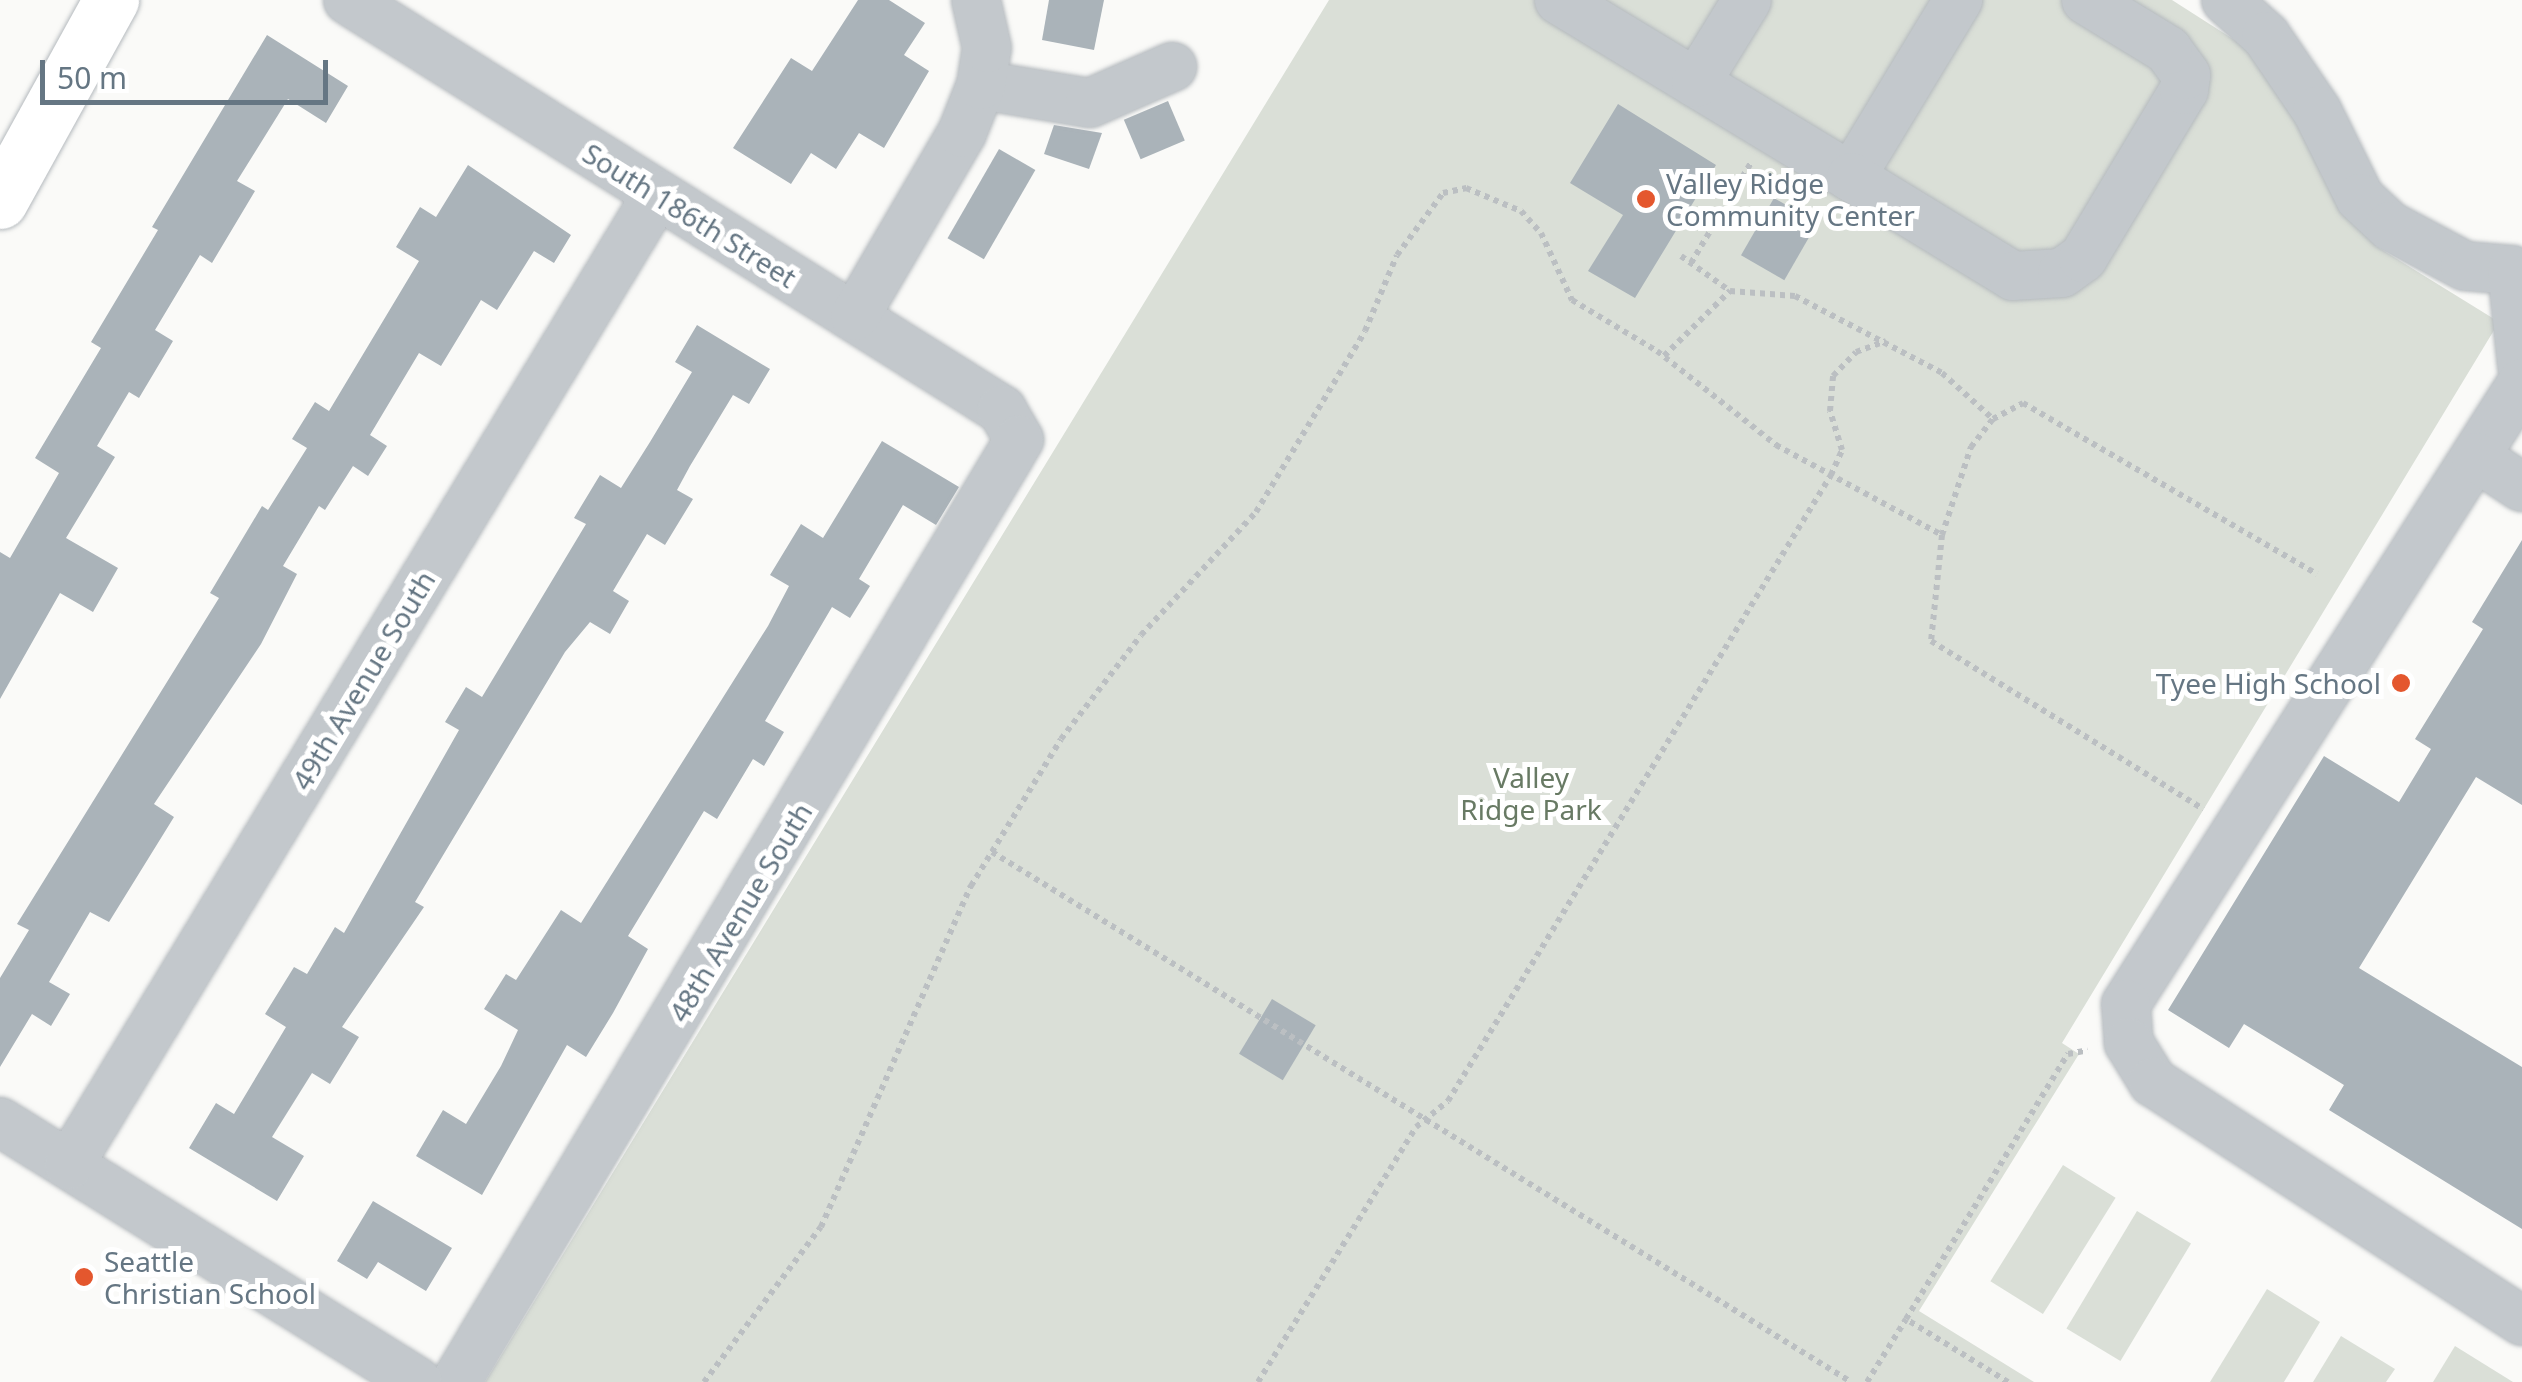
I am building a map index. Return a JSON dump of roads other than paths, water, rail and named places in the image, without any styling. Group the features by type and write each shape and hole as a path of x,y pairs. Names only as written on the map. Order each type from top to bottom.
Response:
{"main road":[{"path":"0,202 111,0"}],"street":[{"name":"South 186th Street","path":"348,0 1002,410 1019,440"},
{"path":"855,316 954,148 981,85 986,48 976,0"},
{"path":"1559,0 2013,276 2062,273 2083,258 2186,75 2168,50 2086,0"},
{"path":"1696,83 1747,0"},
{"path":"1850,177 1958,0"},
{"path":"2226,0 2266,36 2317,111 2360,198 2390,226 2465,266 2517,267 2522,365"},
{"path":"981,85 1090,102 1172,68"},
{"name":"49th Avenue South","path":"69,1165 658,195"},
{"path":"2522,383 2126,1004 2128,1043 2153,1082 2522,1321"},
{"name":"48th Avenue South","path":"456,1382 1019,440"},
{"path":"2476,457 2522,487"},
{"path":"0,1122 418,1382"}],"place":[{"name":"Valley Ridge Community Center","path":"1646,199"},
{"name":"Tyee High School","path":"2401,683"},
{"name":"Seattle Christian School","path":"84,1277"}],"park label":[{"name":"Valley Ridge Park","path":"1531,793"}]}
